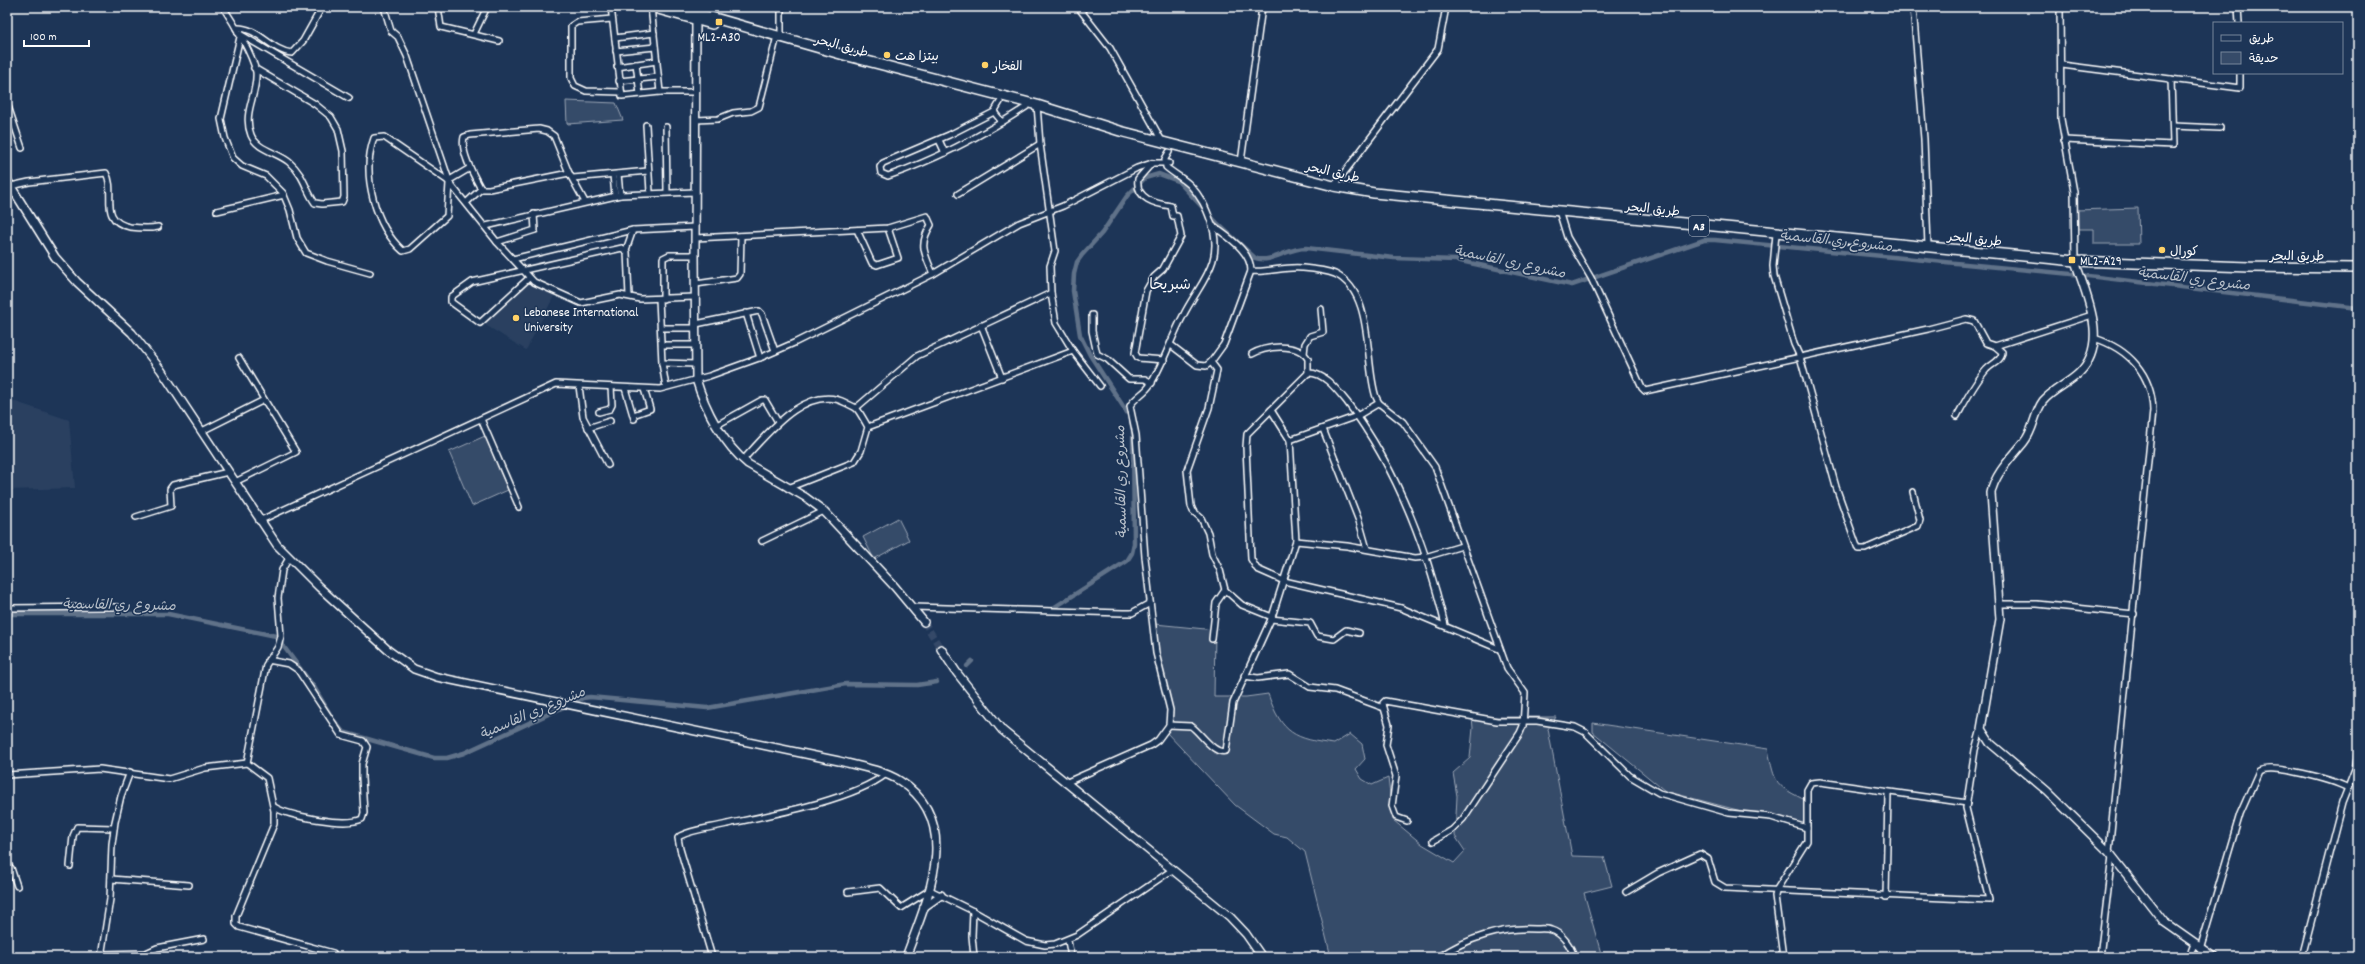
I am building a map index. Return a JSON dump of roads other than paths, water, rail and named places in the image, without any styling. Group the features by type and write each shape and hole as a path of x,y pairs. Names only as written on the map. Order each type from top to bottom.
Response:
{"highway":[{"name":"طريق البحر","path":"651,7 696,17 981,93 1026,107 1037,107"},
{"name":"طريق البحر","path":"676,7 696,17"},
{"name":"طريق البحر","path":"1005,101 1050,110 1162,141 1170,148 1242,162 1334,186 1397,196 1559,211 1776,241 1928,246 2075,261 2249,267 2358,268"}],"main road":[{"path":"696,17 696,379 706,405 717,425 730,446 743,460 824,510 913,607 924,622"},
{"path":"9,183 55,257 77,282 132,333 202,431 259,521 289,558 388,650 418,671 436,677 568,706 817,755 886,774 900,781 916,795 930,817 935,829 937,848 930,890 906,957"},
{"path":"2075,261 2092,315 2094,338 2092,353 2085,366 2043,401 2031,433 2000,473 1993,486 1992,493 2000,619 1981,729 1990,743 2048,791 2111,854 2164,922 2197,947 2214,957"},
{"path":"942,649 961,679 1002,730 1064,783 1230,917 1246,934 1262,957"},
{"path":"922,909 941,895"}],"street":[{"path":"223,7 238,33 254,68 256,77 247,118 253,139 259,145 291,163 306,184 315,203 322,204 342,202 344,197 345,162 338,129 331,116 315,104 254,68"},
{"path":"322,7 303,41 292,53 282,50 246,28 238,33 221,119 225,138 236,162 266,176 284,195 297,238 306,253 370,273"},
{"path":"384,7 391,31 398,37 407,56 449,182 447,216 414,246 403,251 387,231 373,197 370,172 371,148 374,138 384,137 449,182 467,202 497,242 529,278 581,303 620,296 629,296 640,299 696,297"},
{"path":"438,7 441,27 499,40"},
{"path":"474,34 487,7"},
{"path":"612,7 620,92 623,96 660,92 695,92"},
{"path":"651,7 660,92"},
{"path":"696,120 718,119 733,112 751,111 759,107 778,39 782,7"},
{"path":"1078,7 1110,48 1162,141"},
{"path":"1242,162 1262,7"},
{"path":"1334,186 1438,49 1446,7"},
{"path":"1913,7 1924,139 1928,246"},
{"path":"2060,7 2062,65 2061,119 2074,192 2075,261"},
{"path":"2238,7 2239,22"},
{"path":"2356,7 2358,11"},
{"path":"612,19 577,22 571,26 571,78 572,84 586,91 620,92"},
{"path":"238,33 349,98"},
{"path":"614,38 654,33"},
{"path":"616,51 655,47"},
{"path":"617,67 657,61"},
{"path":"636,64 640,94"},
{"path":"2062,65 2240,88 2240,74"},
{"path":"619,82 658,77"},
{"path":"2064,140 2173,145 2171,79"},
{"path":"1005,101 994,112 939,140 883,162 880,167 881,173 888,176 944,153 1002,122 1026,107"},
{"path":"7,103 22,148"},
{"path":"1037,107 1040,144 1055,252 1050,266 1051,293 1056,323 1072,351 1100,386"},
{"path":"994,112 1002,122"},
{"path":"646,125 650,192"},
{"path":"2173,126 2220,128"},
{"path":"666,127 667,192"},
{"path":"481,189 470,168 463,139 467,136 539,129 547,131 554,136 569,173 585,202"},
{"path":"939,140 944,153"},
{"path":"958,194 1040,144"},
{"path":"1064,783 1151,745 1158,740 1169,725 1170,710 1156,653 1150,603 1139,464 1130,406 1152,382 1164,360 1182,316 1215,259 1216,243 1208,211 1194,190 1175,173 1167,163 1170,148"},
{"path":"259,521 556,384 660,389 760,358 933,274 1019,223 1049,212 1132,170 1152,163 1167,163"},
{"path":"1152,163 1138,183 1146,199 1171,206 1173,216 1177,216 1182,233 1165,265 1154,277 1146,291 1136,347 1138,358 1164,360"},
{"path":"449,182 470,168"},
{"path":"572,178 648,171"},
{"path":"9,183 106,173 111,215 116,221 134,228 158,227"},
{"path":"481,189 489,190 569,173"},
{"path":"615,174 618,195"},
{"path":"467,202 481,189"},
{"path":"486,226 618,195 650,192 695,192"},
{"path":"217,211 284,195"},
{"path":"1559,211 1567,237 1591,278 1643,390 1800,357 1966,319 1974,321 1986,343 1995,346 2002,352 2001,358 1986,370 1972,389 1957,416"},
{"path":"497,242 535,230 537,228 534,214"},
{"path":"695,238 888,228 927,216 931,225 924,238 923,247 933,274"},
{"path":"1170,345 1197,365 1206,366 1211,362 1224,344 1251,271 1250,258 1212,225"},
{"path":"513,259 633,230 695,227"},
{"path":"857,230 872,263 877,265 898,258 888,228"},
{"path":"629,296 626,250 633,230"},
{"path":"696,284 737,278 740,274 741,236"},
{"path":"1776,241 1774,276 1794,344 1800,357 1836,487 1858,548 1864,549 1918,526 1920,520 1913,492"},
{"path":"529,278 480,323 451,302 451,297 469,283 622,248 626,250"},
{"path":"666,387 662,362 661,328 663,258 669,255 695,255"},
{"path":"1251,271 1266,272 1290,267 1304,268 1336,274 1345,281 1363,309 1373,390 1379,403 1403,422 1435,467 1454,518 1462,546 1480,590 1499,649 1511,676 1525,693 1524,722 1520,733 1463,819 1452,830 1433,841"},
{"path":"856,408 917,356 1051,293"},
{"path":"1304,354 1305,344 1310,336 1323,332 1321,309"},
{"path":"661,328 696,326 759,311 762,314 774,352"},
{"path":"746,313 760,358"},
{"path":"1092,315 1092,331 1097,354 1107,360 1129,379 1145,379 1152,382"},
{"path":"1995,346 2092,315"},
{"path":"981,325 1002,378"},
{"path":"2094,338 2110,343 2128,355 2150,386 2153,397 2153,411 2134,614 2100,957"},
{"path":"662,345 696,345"},
{"path":"1252,354 1274,346 1304,354 1308,359 1308,372 1247,434 1246,441 1251,559 1257,569 1284,581 1375,600 1401,608 1445,625 1499,649"},
{"path":"868,427 1072,351"},
{"path":"235,482 296,452 239,358"},
{"path":"662,362 696,364"},
{"path":"1211,362 1216,366 1217,373 1210,396 1209,408 1189,462 1186,477 1191,506 1201,518 1208,533 1212,554 1220,570 1224,590 1242,605 1271,618 1310,623 1317,636 1334,639 1346,630 1359,633"},
{"path":"1308,372 1320,374 1341,395 1376,444 1400,487 1425,557 1445,625"},
{"path":"579,386 580,402 588,428 608,465"},
{"path":"599,412 610,409 612,405 611,387"},
{"path":"625,388 635,416 650,410 644,389"},
{"path":"743,460 778,422 800,407 827,398 838,399 856,408 868,427 861,452 854,462 788,488"},
{"path":"202,431 264,400"},
{"path":"717,425 762,400 765,400 778,422"},
{"path":"1290,440 1357,416 1379,403"},
{"path":"1169,725 1191,726 1214,748 1219,751 1226,751 1233,703 1271,618 1284,581 1296,540 1290,440 1271,410"},
{"path":"481,419 519,506"},
{"path":"588,428 610,421"},
{"path":"1323,429 1359,521 1367,549"},
{"path":"136,517 171,506 170,489 173,485 228,472"},
{"path":"762,541 824,510"},
{"path":"1296,540 1367,549 1415,558 1425,557 1462,546"},
{"path":"247,763 268,660 278,647 281,636 278,598 282,570 289,558"},
{"path":"1212,639 1216,603 1224,590"},
{"path":"913,607 1122,613 1132,612 1150,603"},
{"path":"2000,604 2037,604 2134,614"},
{"path":"7,608 117,607"},
{"path":"268,660 289,664 298,670 341,735 363,741 367,747 362,764 364,813 362,819 353,822 334,820 284,812 274,807"},
{"path":"1244,676 1258,678 1289,674 1310,687 1335,690 1384,708"},
{"path":"1407,821 1396,817 1392,806 1396,776 1386,745 1389,725 1384,708 1384,701 1497,721 1557,723 1575,727 1585,732 1630,776 1659,793 1728,813 1771,816 1807,828"},
{"path":"1626,892 1658,873 1700,854 1708,860 1715,882 1725,888 1777,889 1886,896 1989,900 1971,834 1967,804 1974,750 1981,729"},
{"path":"2302,957 2342,803 2355,770 2358,751"},
{"path":"7,775 100,769 130,772 153,778 170,778 205,768 247,763 267,778 274,807 274,824 236,916 236,924 239,927 333,953"},
{"path":"2189,957 2197,947 2240,814 2259,771 2266,769 2284,771 2322,778 2348,788"},
{"path":"130,772 121,796 114,828 110,899 101,955 146,953 157,948 204,939"},
{"path":"712,957 678,838 680,836 775,814 835,797 871,785 886,774"},
{"path":"1783,957 1776,915 1777,889 1804,845 1807,828 1807,790 1811,784 1820,782 1967,804"},
{"path":"1886,896 1888,793"},
{"path":"70,866 73,836 78,827 114,828"},
{"path":"7,868 11,868 17,886"},
{"path":"848,892 880,888 901,908 930,890 973,911 1026,941 1045,945 1068,940 1172,870"},
{"path":"111,879 189,885"},
{"path":"973,911 972,932 974,957"},
{"path":"1439,957 1488,933 1529,929 1551,930 1563,938 1571,949 1574,957"},
{"path":"1068,940 1071,957"}],"waterway":[{"name":"مشروع ري القاسمية","path":"1055,607 1127,561 1132,553 1134,544 1133,430 1130,417 1090,355 1080,335 1073,291 1074,274 1077,262 1102,233 1127,196 1145,178 1159,174 1178,181 1218,224 1255,258 1261,259 1267,259 1292,250 1306,248 1394,258 1456,260 1572,285 1704,240 1715,240 2071,274 2358,308"},
{"name":"مشروع ري القاسمية","path":"7,614 168,614 276,636"},
{"name":"مشروع ري القاسمية","path":"281,643 314,687 331,716"},
{"name":"مشروع ري القاسمية","path":"967,666 972,661"},
{"name":"مشروع ري القاسمية","path":"335,722 343,732 434,758 447,758 464,753 583,698 590,697 707,708 846,684 917,685 937,682"}],"tunnel":[{"path":"924,622 941,649"}],"place":[{"name":"ML2-A30","path":"719,22"},
{"name":"بيتزا هت","path":"887,55"},
{"name":"الفخار","path":"985,65"},
{"name":"كورال","path":"2162,250"},
{"name":"ML2-A29","path":"2072,260"},
{"name":"Lebanese International University","path":"516,318"}],"district":[{"name":"شبريحا","path":"1170,284"}]}
